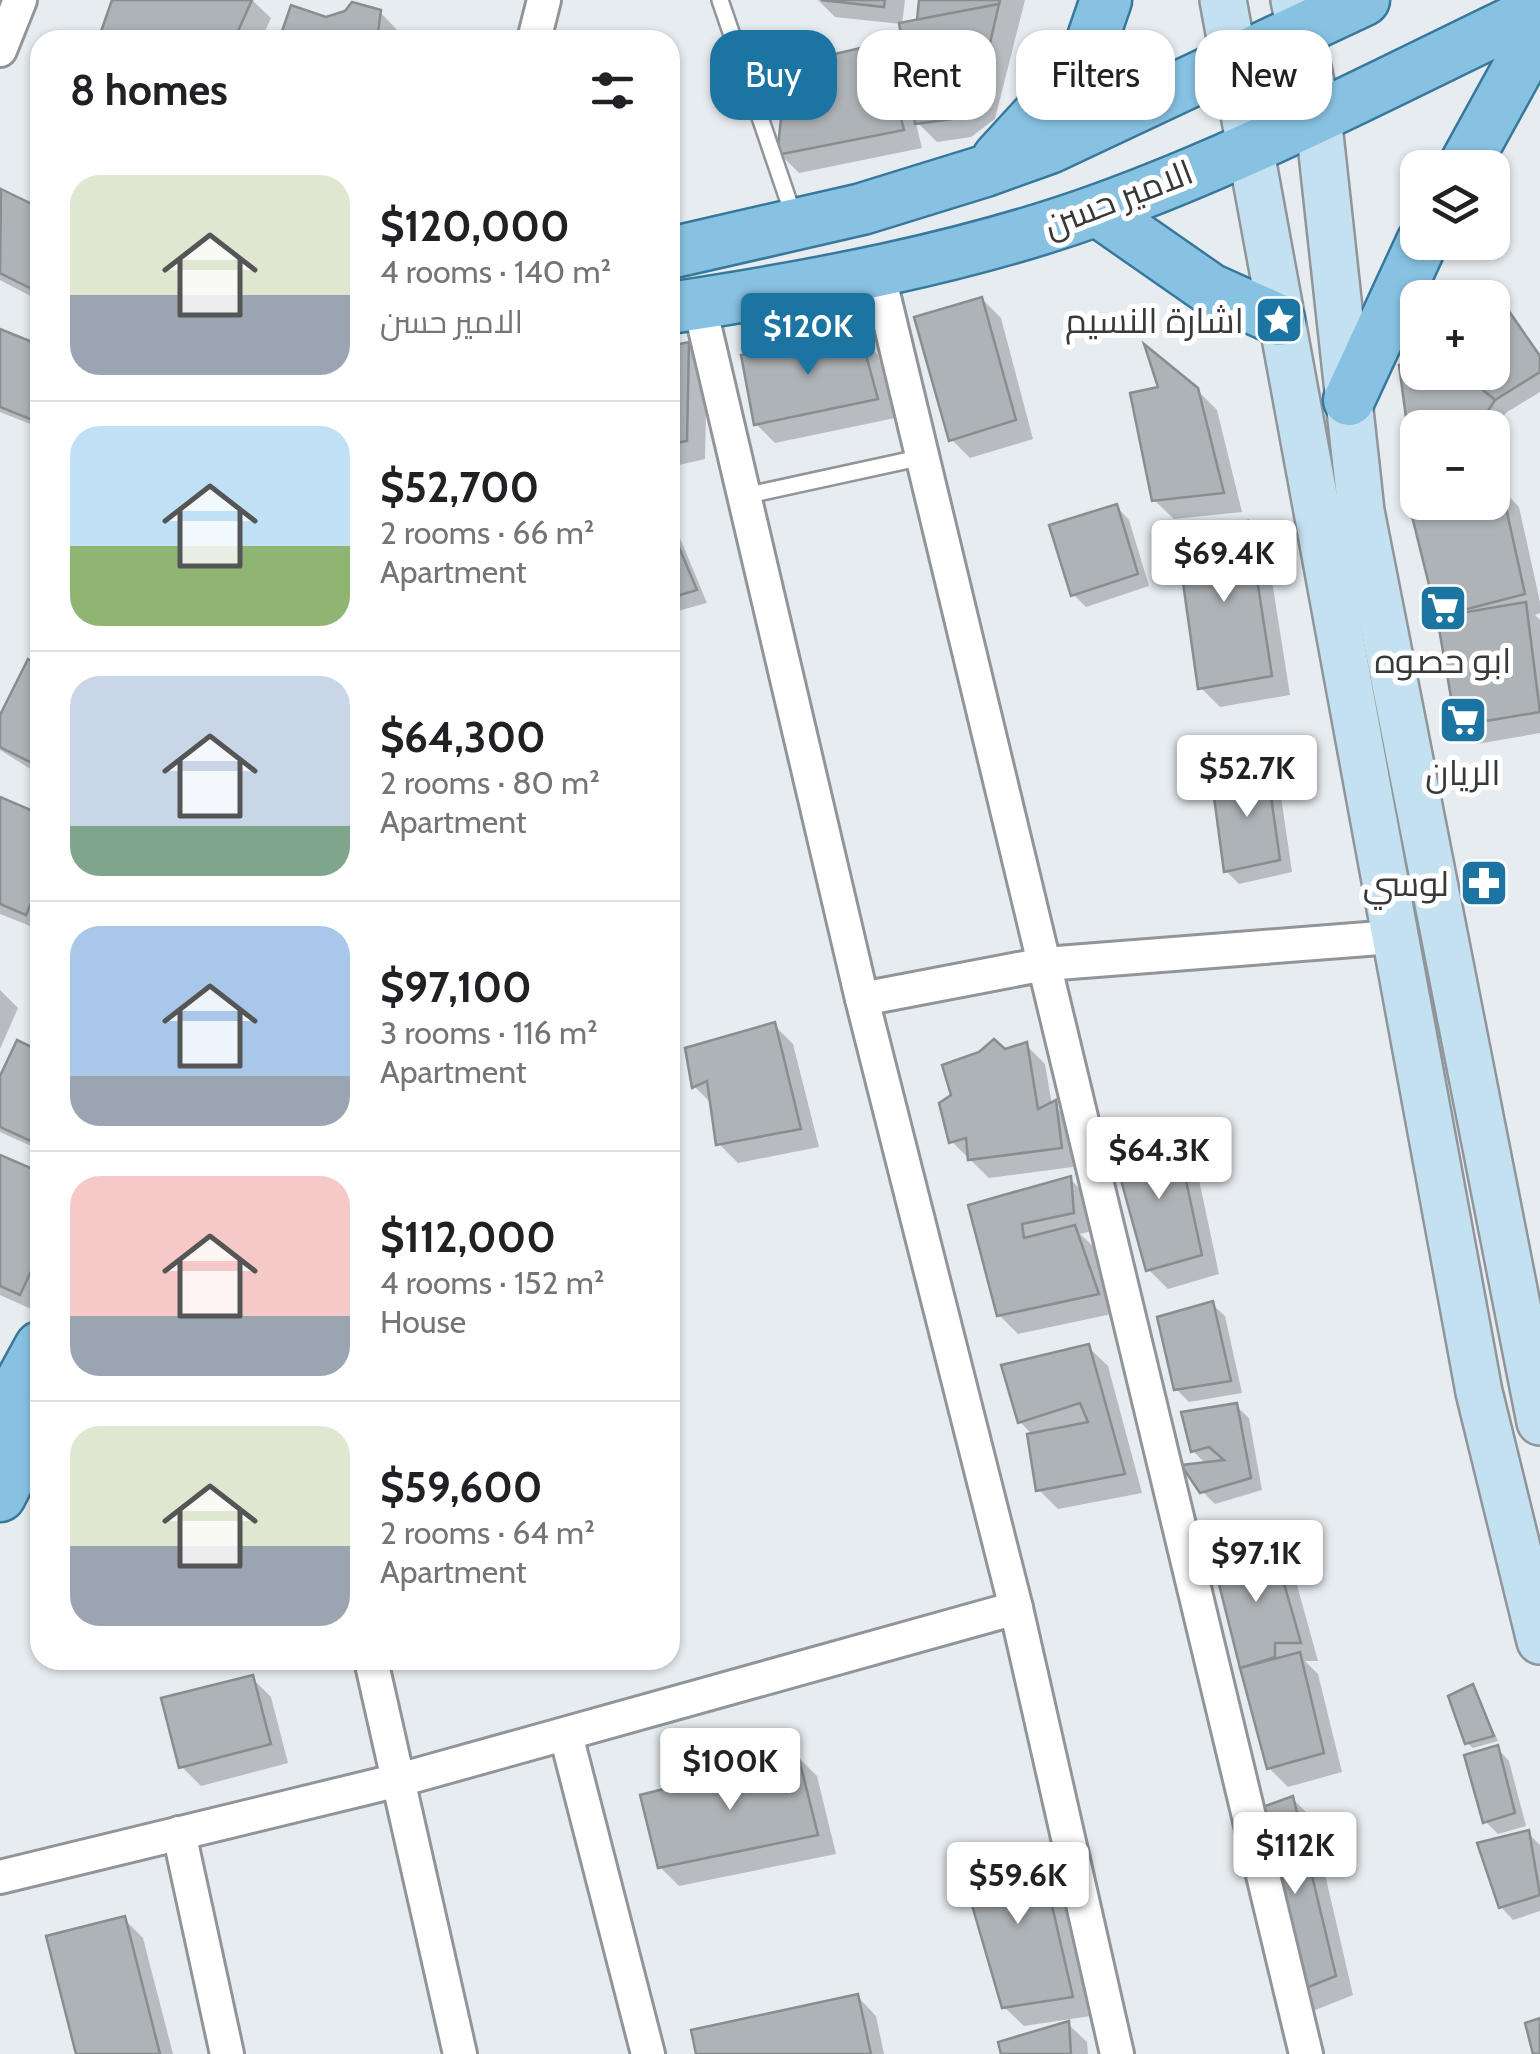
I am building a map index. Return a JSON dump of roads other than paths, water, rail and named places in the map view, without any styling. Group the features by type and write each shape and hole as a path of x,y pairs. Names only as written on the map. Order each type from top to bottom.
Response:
{"main road":[{"path":"986,171 1084,64 1106,0"},
{"path":"1223,0 1229,30"},
{"name":"الامير حسن","path":"1275,30 1298,14 1364,0"},
{"name":"الامير حسن","path":"1332,109 1540,9"},
{"path":"1473,150 1540,28"},
{"name":"الامير حسن","path":"680,251 796,224 986,171 1049,148 1195,77"},
{"path":"1247,120 1393,937 1487,1429 1540,1641"},
{"name":"الامير حسن","path":"684,305 970,248 1098,211 1309,120"},
{"path":"1318,120 1361,510 1540,1422"},
{"path":"1098,211 1210,289 1280,320"},
{"path":"1348,400 1414,260"},
{"path":"0,1420 30,1365"},
{"path":"0,1496 30,1438"}],"street":[{"path":"0,50 20,0"},
{"path":"536,30 544,0"},
{"path":"877,268 1306,2054"},
{"path":"684,305 744,496 862,999 1016,1608 1117,2054"},
{"path":"862,999 1045,964 1393,937"},
{"path":"0,1877 399,1780 1016,1608"},
{"path":"373,1670 460,2054"},
{"path":"566,1735 648,2054"},
{"path":"179,1833 228,2054"}],"lane":[{"path":"720,0 796,224"},
{"path":"744,496 922,456"}],"place":[{"name":"اشارة النسيم","path":"1279,320"},
{"name":"ابو حصوه","path":"1443,608"},
{"name":"الريان","path":"1463,720"},
{"name":"لوسي","path":"1484,883"}]}
